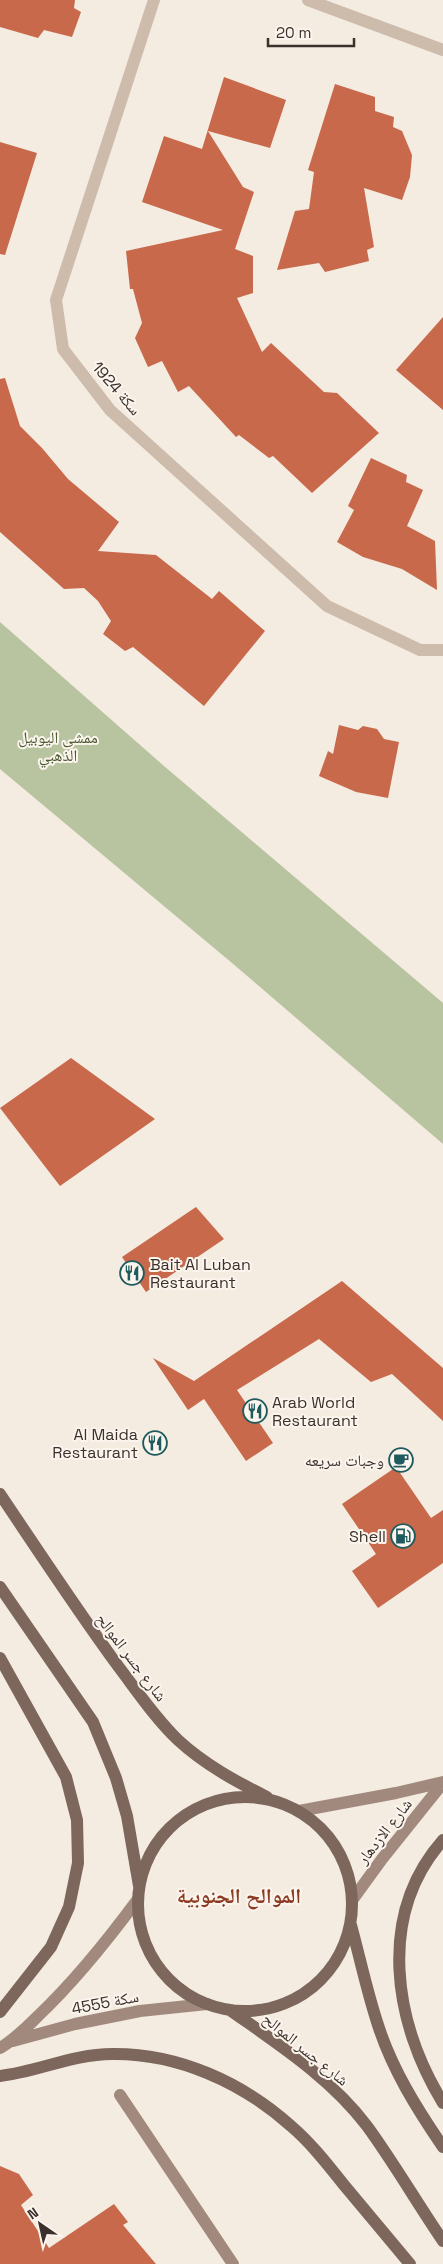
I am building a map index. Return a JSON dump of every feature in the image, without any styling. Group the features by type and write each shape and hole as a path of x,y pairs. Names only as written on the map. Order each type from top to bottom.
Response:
{"main road":[{"name":"شارع جسر الموالح","path":"0,1494 90,1628 150,1710 177,1739 200,1759 229,1778 276,1801"},
{"path":"0,1586 93,1722 116,1778 127,1816 138,1894 141,1933 155,1963 178,1988 207,2004 230,2010 263,2010 294,2000 320,1981 335,1962 340,1955 351,1924 353,1899 346,1864 327,1834 299,1811 276,1801 246,1797 216,1801 188,1814 164,1834 148,1860 138,1894"},
{"path":"0,1658 66,1777 77,1820 78,1864 69,1906 51,1947 0,2012"},
{"path":"443,1840 433,1852 410,1894 399,1941 399,1988 408,2025 420,2059 443,2103"},
{"path":"351,1924 378,2026 398,2072 418,2110 443,2147"},
{"name":"شارع جسر الموالح","path":"230,2010 289,2051 322,2080 366,2125 443,2241"},
{"path":"0,2076 66,2060 110,2054 147,2055 183,2063 216,2078 256,2099 291,2126 322,2158 410,2264"}],"street":[{"name":"سكة 1924","path":"154,0 56,300 63,349 110,410 327,606 420,650 443,650"},
{"path":"308,0 443,50"},
{"name":"شارع الازدهار","path":"299,1811 377,1797 443,1782"},
{"name":"شارع الازدهار","path":"353,1899 443,1782"},
{"name":"سكة 4555","path":"5,2045 57,1998 87,1964 138,1894"},
{"name":"سكة 4555","path":"5,2045 75,2024 131,2013 207,2004"},
{"path":"120,2095 233,2264"}],"green space":[{"name":"ممشى اليوبيل الذهبي","path":"0,622 164,766 443,1003 443,1144 232,963 0,769"}],"building":[{"path":"0,0 75,0 74,8 81,12 72,37 44,30 38,38 0,27"},
{"path":"224,77 286,100 270,148 208,131 243,187 254,192 235,249 253,256 253,293 237,298 262,352 271,343 324,392 337,393 379,433 312,493 273,456 269,458 239,435 236,437 189,386 178,392 162,361 148,367 135,338 142,323 133,289 130,289 126,251 223,230 142,202 164,136 202,149"},
{"path":"335,84 375,97 375,111 394,117 393,127 402,131 412,155 410,177 402,200 364,188 374,247 367,250 369,261 325,272 319,263 277,270 295,211 309,209 314,172 308,170"},
{"path":"0,142 37,153 5,255 0,254"},
{"path":"443,317 443,410 396,370"},
{"path":"5,378 20,426 42,448 68,479 119,522 98,551 156,555 212,599 219,591 265,631 204,706 133,647 125,651 103,634 111,621 98,601 84,588 64,589 0,532 0,379"},
{"path":"371,458 407,475 406,482 423,490 407,526 435,541 437,590 402,569 363,557 337,542 354,510 348,506"},
{"path":"339,725 358,730 363,726 377,729 384,739 399,742 388,798 356,792 319,776 328,751 333,754"},
{"path":"71,1058 155,1119 60,1186 0,1108"},
{"path":"196,1207 224,1239 146,1292 122,1257"},
{"path":"342,1281 443,1368 443,1421 392,1374 371,1382 319,1339 237,1390 273,1443 246,1461 204,1399 188,1410 153,1358 194,1381"},
{"name":"Shell","path":"396,1467 431,1518 443,1510 443,1563 378,1608 352,1571 376,1554 342,1504"},
{"path":"0,2166 19,2174 33,2195 21,2205 49,2248 114,2204 128,2222 123,2225 156,2264 0,2264"}],"place":[{"name":"Bait Al Luban Restaurant","path":"132,1273"},
{"name":"Arab World Restaurant","path":"255,1411"},
{"name":"Al Maida Restaurant","path":"155,1443"},
{"name":"وجبات سريعه","path":"401,1460"},
{"name":"Shell","path":"403,1536"}],"district":[{"name":"الموالح الجنوبية","path":"239,1896"}]}
